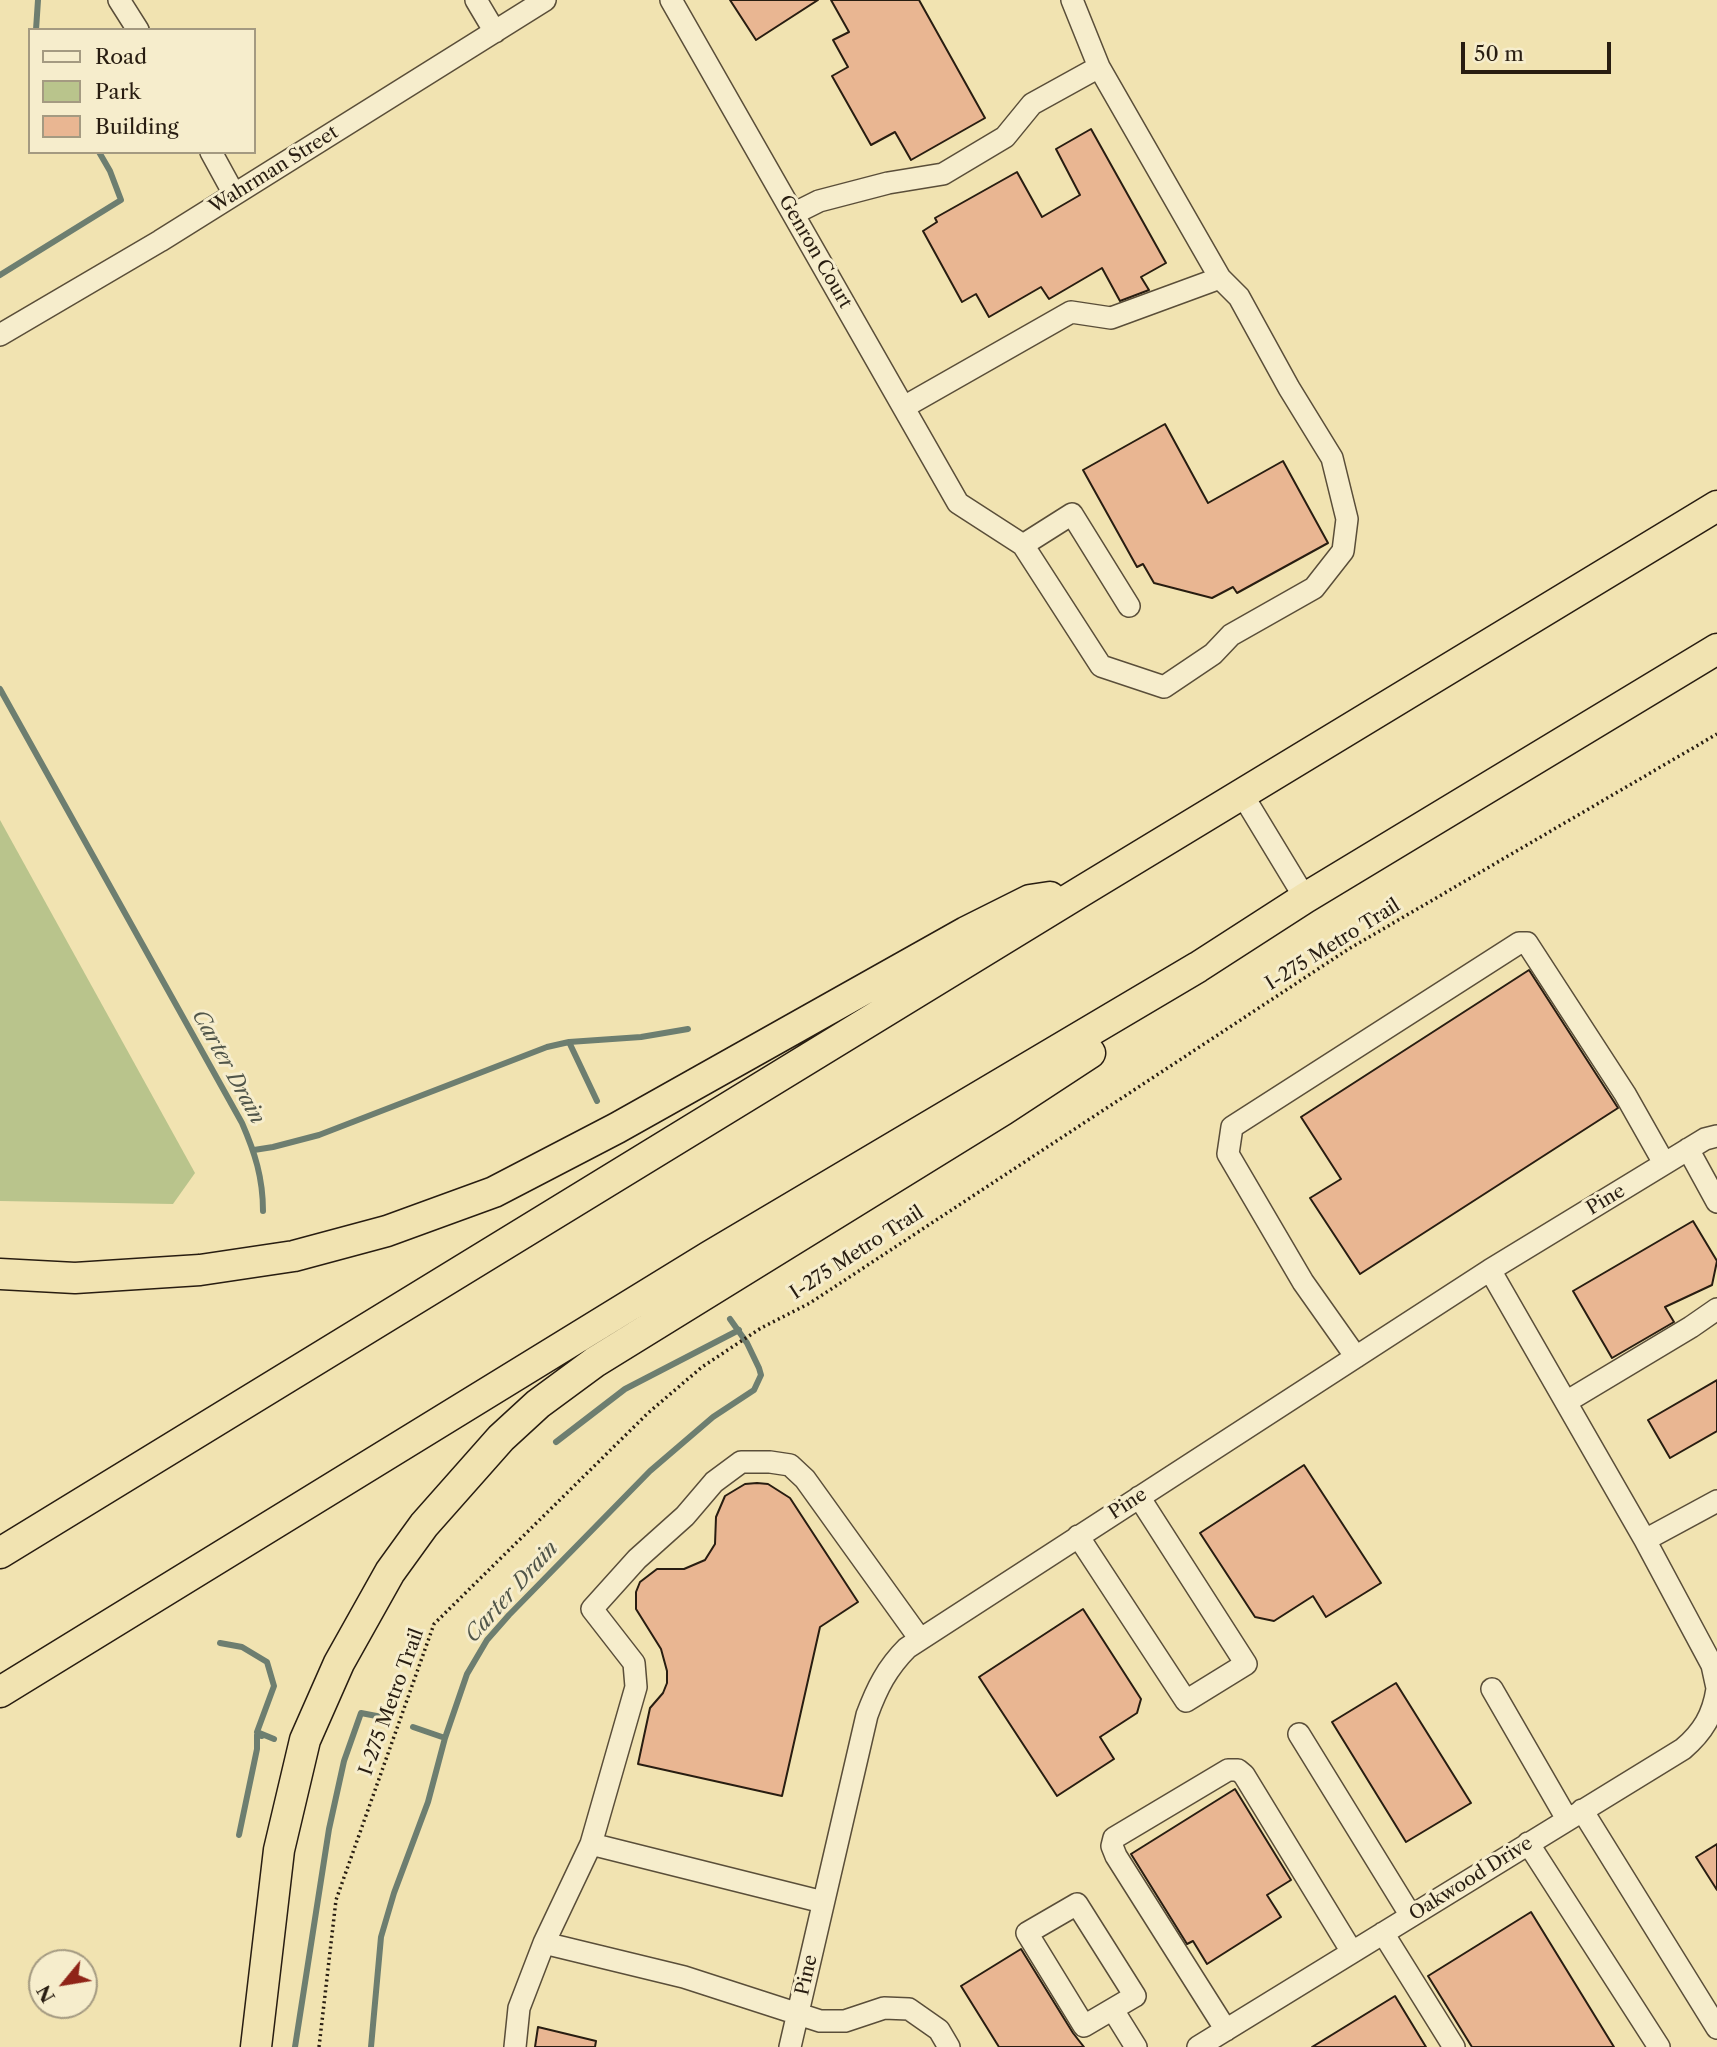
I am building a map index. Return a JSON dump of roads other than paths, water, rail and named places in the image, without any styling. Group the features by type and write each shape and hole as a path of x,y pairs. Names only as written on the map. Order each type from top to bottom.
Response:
{"highway":[{"path":"0,1553 1717,506"},
{"path":"0,1692 710,1256 1198,967 1305,898 1717,649"},
{"path":"0,1274 75,1279 200,1270 294,1256 387,1231 506,1186 617,1128 966,933 1030,901 1082,891"},
{"path":"256,2047 279,1850 305,1740 339,1662 390,1572 424,1525 465,1477 501,1438 538,1404 595,1362 1074,1064 1109,1041 1198,967"}],"street":[{"path":"119,0 137,28"},
{"path":"476,0 495,32"},
{"name":"Wahrman Street","path":"0,335 234,194 545,0"},
{"name":"Genron Court","path":"671,0 958,503 1023,545"},
{"path":"1072,0 1099,67 1220,278 1239,297 1289,388 1332,458 1347,519 1343,551 1314,588 1231,635 1213,654 1164,687 1101,666 1023,545 1072,514 1129,606"},
{"path":"793,214 819,201 888,183 943,174 1005,137 1032,104 1099,67"},
{"path":"212,154 234,194"},
{"path":"904,407 1072,312 1111,318 1220,278"},
{"path":"1241,794 1305,898"},
{"path":"1356,1357 1303,1282 1228,1154 1232,1127 1519,943 1527,943 1625,1094 1664,1164"},
{"path":"1703,1141 1717,1202"},
{"name":"Pine","path":"790,2047 867,1715 885,1673 897,1659 920,1639 1490,1270 1703,1141"},
{"name":"Oakwood Drive","path":"1198,2047 1222,2037 1352,1952 1709,1735 1717,1688 1712,1665 1645,1539 1490,1270"},
{"path":"1566,1402 1717,1309"},
{"path":"515,2047 519,2008 544,1943 591,1844 636,1687 634,1664 592,1609 637,1559 685,1516 715,1482 741,1462 790,1465 805,1479 920,1639"},
{"path":"1078,1536 1186,1701 1245,1664 1139,1497"},
{"path":"1645,1539 1717,1501"},
{"path":"1492,1689 1717,2028"},
{"path":"1299,1734 1411,1916"},
{"path":"1222,2037 1116,1856 1112,1846 1114,1838 1228,1770 1238,1770 1352,1952"},
{"path":"1528,1843 1659,2047"},
{"path":"591,1844 823,1902"},
{"path":"1077,1904 1135,1996 1113,2010 1084,2026 1027,1933 1077,1904"},
{"path":"1383,1933 1454,2047"},
{"path":"544,1943 684,1977 820,2021 845,2021 884,2008 909,2009 939,2030 949,2047"},
{"path":"1113,2010 1136,2047"}],"waterway":[{"name":"Carter Drain","path":"36,28 38,0"},
{"name":"Carter Drain","path":"0,275 121,200 100,154"},
{"name":"Carter Drain","path":"0,689 242,1123 257,1166 263,1211"},
{"name":"Carter Drain","path":"254,1150 319,1135 547,1047 569,1042 641,1037 688,1029"},
{"name":"Carter Drain","path":"569,1042 597,1101"},
{"name":"Carter Drain","path":"371,2047 381,1937 394,1893 428,1802 445,1738 467,1674 487,1640 509,1615 650,1471 713,1417 754,1390 761,1375 759,1368 747,1343 730,1319"},
{"path":"556,1442 625,1389 739,1330"},
{"path":"220,1643 242,1647 267,1662 274,1686 257,1732 274,1739"},
{"path":"295,2047 329,1829 344,1761 361,1713 387,1718"},
{"path":"413,1727 445,1738"},
{"path":"239,1835 257,1749 257,1735 262,1736"}]}
